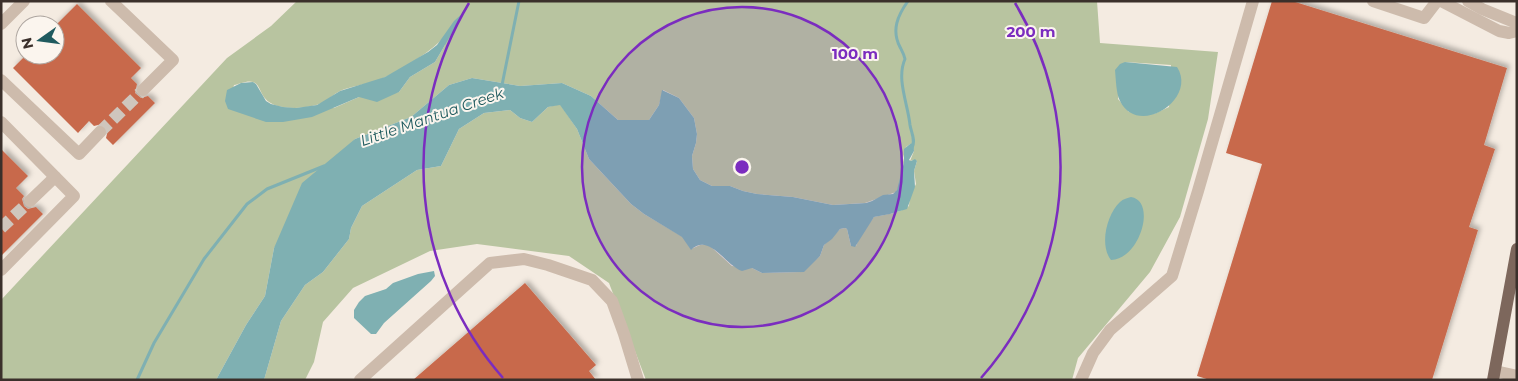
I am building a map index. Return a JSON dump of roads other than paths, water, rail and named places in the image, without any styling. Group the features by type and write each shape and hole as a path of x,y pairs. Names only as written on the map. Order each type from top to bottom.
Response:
{"main road":[{"path":"1494,375 1517,249"}],"street":[{"path":"1,24 24,1"},
{"path":"111,1 173,60 143,90"},
{"path":"1081,380 1093,353 1110,330 1172,276 1253,1"},
{"path":"1373,1 1424,18 1437,1"},
{"path":"1442,1 1499,31 1517,32"},
{"path":"1468,1 1517,25"},
{"path":"1,80 79,154 100,132"},
{"path":"1,122 74,196 1,270"},
{"path":"30,201 55,177"},
{"path":"360,380 490,264 524,259 592,280 612,301 638,380"},
{"path":"1494,375 1517,376"}],"water":[{"path":"465,11 435,62 410,77 399,92 377,102 359,97 312,117 283,122 266,122 228,109 225,101 227,90 241,83 253,82 256,84 266,101 271,104 296,108 317,105 340,91 385,77 437,45 454,21"},
{"path":"1125,62 1177,67 1181,79 1179,91 1173,102 1163,110 1151,115 1139,116 1128,111 1119,98 1115,70 1120,64"},
{"path":"472,78 520,86 562,83 591,96 618,120 649,120 659,105 662,90 679,98 694,118 697,134 692,156 693,169 700,180 712,186 730,186 757,194 793,197 833,205 866,203 883,195 893,194 897,190 904,162 904,149 913,143 914,151 909,160 915,159 917,161 914,171 915,187 907,209 874,217 855,247 851,246 847,229 840,229 824,245 820,256 804,272 762,273 752,268 742,271 711,247 704,245 691,250 682,237 631,204 589,159 577,129 560,105 548,107 532,122 520,118 510,110 484,113 459,129 441,166 417,170 362,206 351,228 349,239 323,272 305,285 281,321 264,380 216,380 246,325 265,296 274,248 302,183 355,139 411,117 449,85"},
{"path":"1131,197 1139,201 1143,208 1142,230 1130,250 1121,257 1111,260 1107,254 1105,238 1108,222 1115,207 1124,199"},
{"path":"434,271 435,276 431,281 384,323 376,334 371,334 354,318 354,310 365,296 386,289 393,283 418,274"}],"waterway":[{"path":"502,85 519,1"},
{"name":"Little Mantua Creek","path":"908,1 899,17 896,35 905,59 902,83 913,139 912,148"},
{"name":"Little Mantua Creek","path":"137,380 154,343 204,259 247,204 267,189 324,166"}],"tunnel":[{"path":"100,132 143,90"},
{"path":"1,228 30,201"}]}
